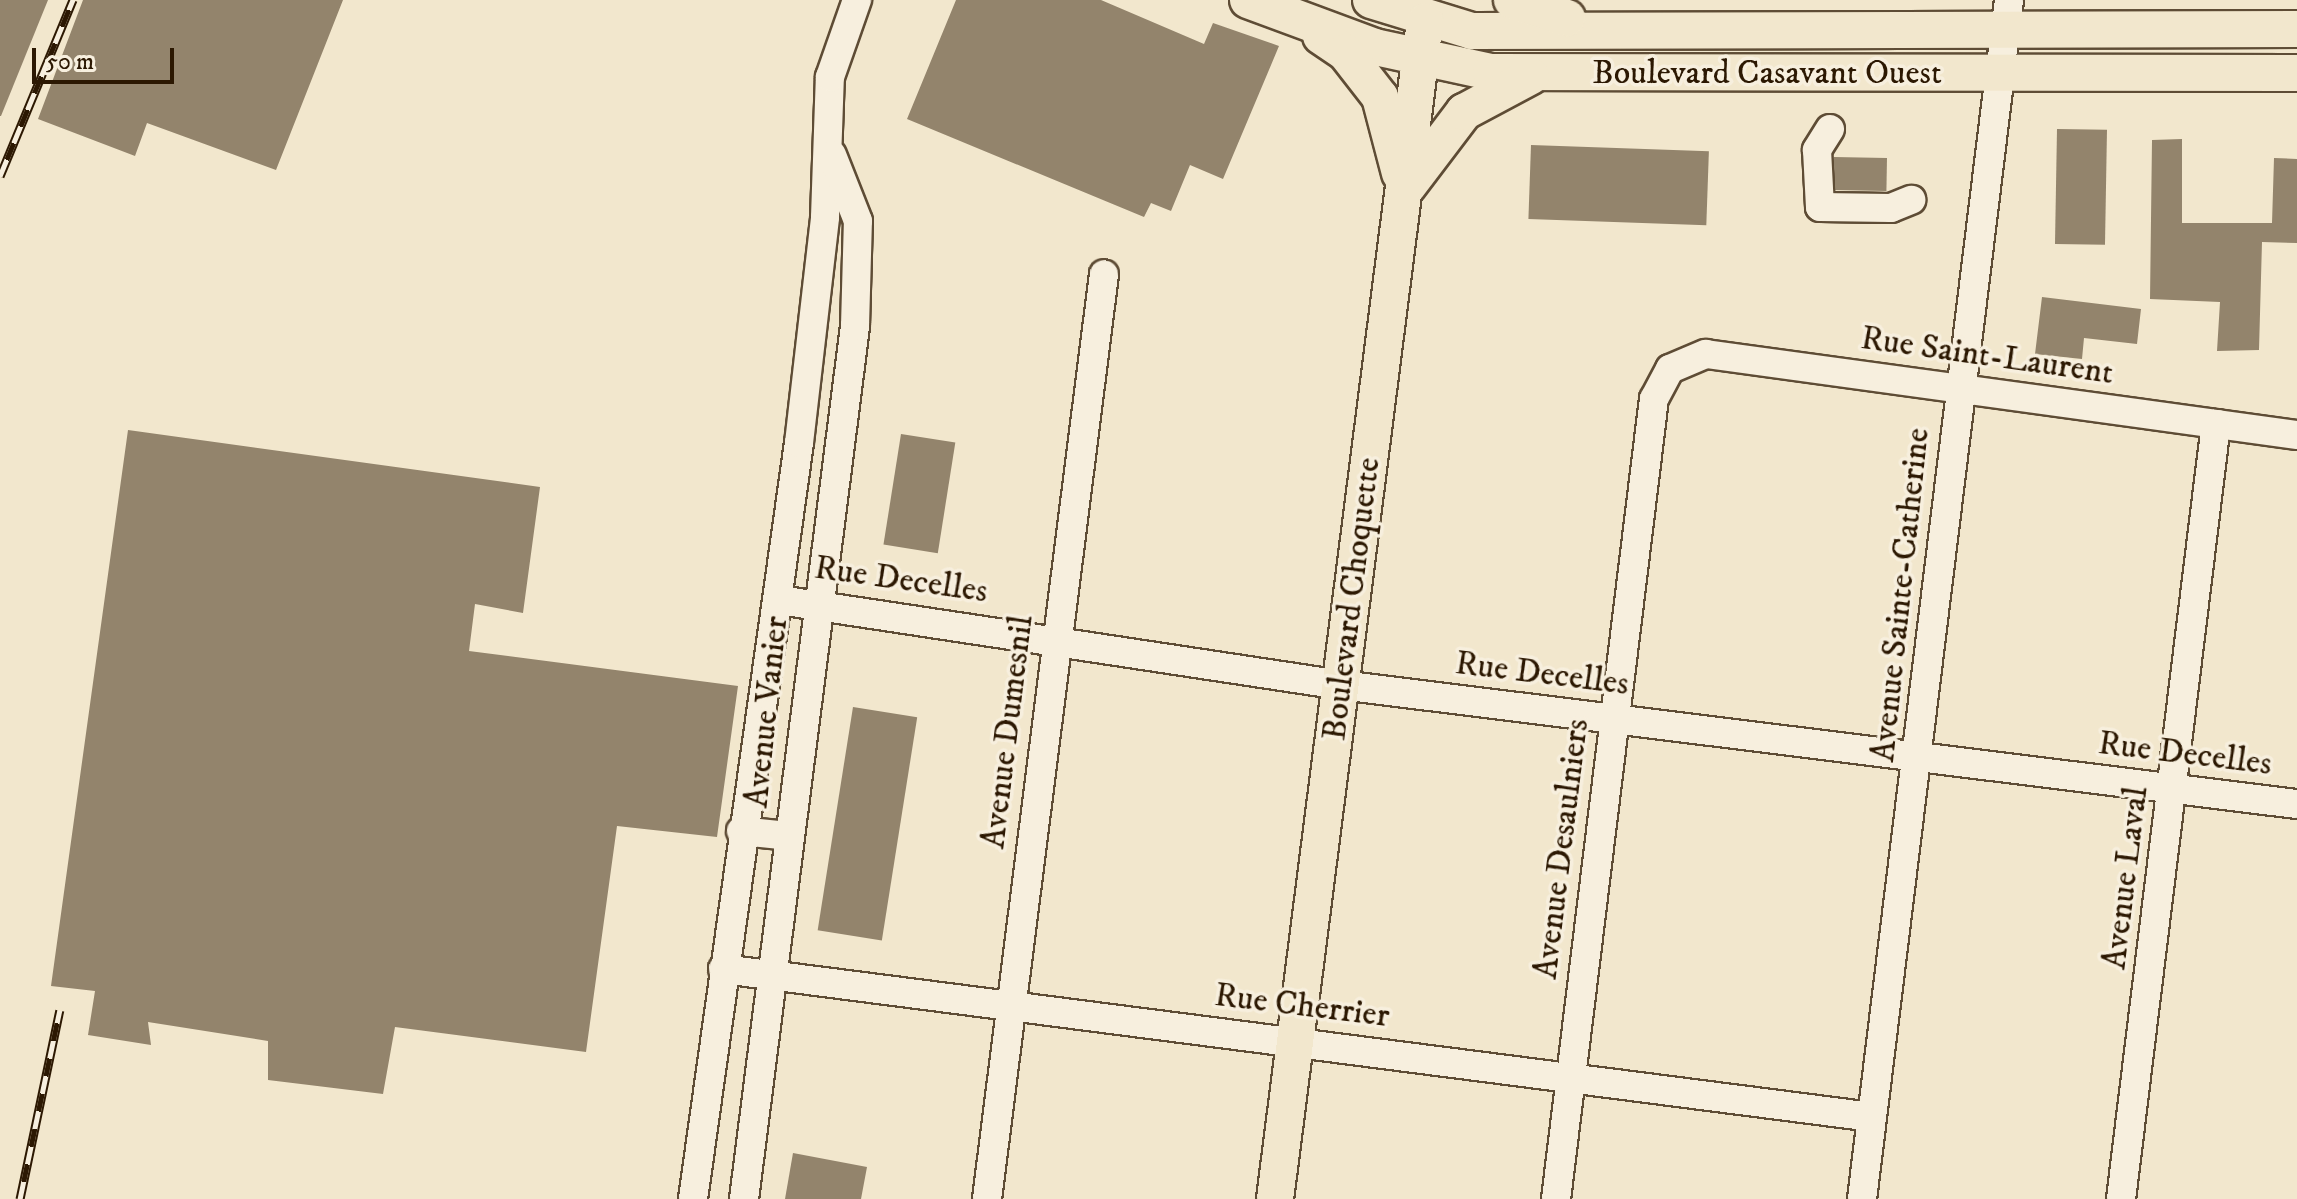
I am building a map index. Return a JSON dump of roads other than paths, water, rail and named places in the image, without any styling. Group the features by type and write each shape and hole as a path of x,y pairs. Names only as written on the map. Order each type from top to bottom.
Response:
{"main road":[{"name":"Boulevard Casavant Ouest","path":"1248,0 1301,22 1467,70 1535,74 2297,73"},
{"name":"Boulevard Casavant Ouest","path":"1371,0 1427,11 1472,31 2007,14 2297,29"},
{"path":"1512,0 1552,16 1619,28"},
{"name":"Boulevard Choquette","path":"1275,1199 1427,11"},
{"path":"1301,22 1345,52 1380,97 1405,190"},
{"path":"1405,190 1464,112 1535,74"}],"street":[{"name":"Avenue Vanier","path":"693,1199 741,831 779,600 799,443 827,143 830,77 857,0"},
{"name":"Avenue Sainte-Catherine","path":"1862,1199 1919,757 1960,389 2007,14"},
{"path":"1830,129 1817,150 1815,197 1820,207 1891,208 1911,200"},
{"name":"Avenue Vanier","path":"744,1199 815,605 855,326 858,221 827,143"},
{"name":"Avenue Dumesnil","path":"987,1199 1104,274"},
{"name":"Rue Saint-Laurent","path":"1670,369 1706,354 2297,435"},
{"name":"Avenue Desaulniers","path":"1556,1199 1654,399 1670,369"},
{"name":"Avenue Laval","path":"2121,1199 2174,789 2216,424"},
{"path":"799,443 836,453"},
{"name":"Rue Decelles","path":"779,600 1056,638 1341,685 2297,804"},
{"path":"741,831 789,836"},
{"name":"Rue Cherrier","path":"723,969 1872,1117"}],"railway":[{"path":"0,176 73,0"},
{"path":"20,1199 60,1010"}]}
